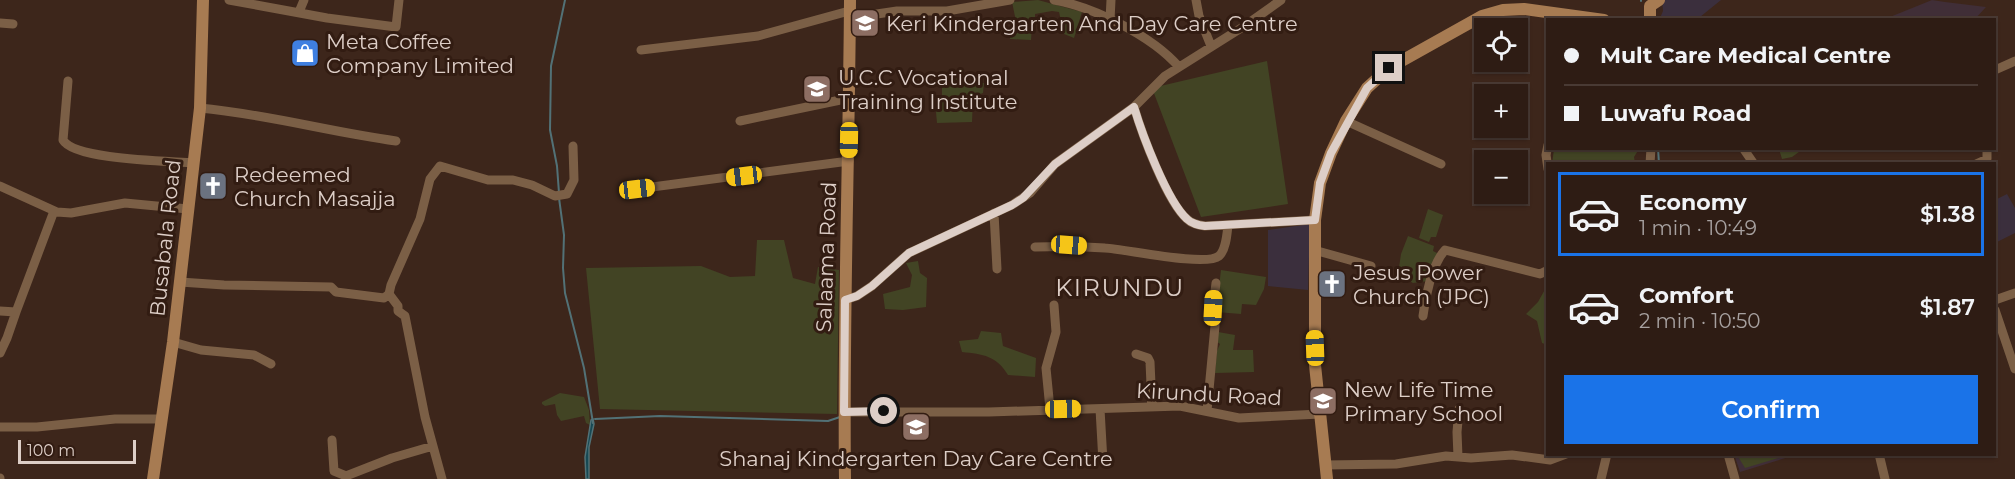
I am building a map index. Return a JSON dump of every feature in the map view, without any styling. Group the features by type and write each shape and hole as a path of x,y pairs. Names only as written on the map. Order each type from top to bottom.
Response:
{"street":[{"name":"Busabala Road","path":"153,479 173,342 200,108 203,0"},
{"path":"229,0 396,27 399,0"},
{"path":"300,12 304,0"},
{"path":"641,50 758,36 850,10 947,11 1010,0"},
{"path":"1054,0 1084,9 1151,41 1168,54 1179,67"},
{"path":"1110,20 1111,0"},
{"path":"1196,0 1199,16 1211,46"},
{"path":"845,300 857,296 872,286 909,253 1023,198 1055,164 1134,107 1165,76 1281,0"},
{"path":"1650,18 1650,6 1659,0"},
{"path":"1327,479 1315,365 1315,220 1323,173 1346,121 1367,88 1389,68 1482,16 1503,10 1524,9 1579,18"},
{"name":"Salaama Road","path":"845,479 845,300 850,10"},
{"path":"0,23 13,24"},
{"path":"1996,69 2015,61"},
{"path":"68,81 63,140 67,146 75,150 115,157 193,163"},
{"path":"740,121 850,98"},
{"path":"1134,107 1151,155 1185,217 1199,225 1315,220"},
{"path":"200,108 252,114 334,132 396,141"},
{"path":"1346,121 1441,164"},
{"path":"180,282 332,287 336,292 384,298 389,294 409,240 420,219 430,179 440,166 488,180 513,180 532,185 555,196 567,194 574,180 573,146"},
{"path":"1980,162 1987,159 1987,150"},
{"path":"637,189 849,161"},
{"path":"0,186 54,211 71,213 125,203 188,210"},
{"path":"0,353 8,338 15,312 54,211"},
{"path":"994,213 997,269"},
{"path":"1035,247 1069,245 1181,258 1215,258 1222,252 1228,225"},
{"path":"1314,250 1371,266"},
{"path":"1423,316 1431,280 1443,251 1449,250 1540,274 1546,271"},
{"path":"1207,411 1215,326 1213,308 1216,283"},
{"path":"1996,300 2015,293"},
{"path":"389,294 398,306 398,312 405,316 425,417 442,479"},
{"path":"1050,409 1046,368 1056,332 1054,305"},
{"path":"0,311 15,312"},
{"path":"1996,313 2015,369"},
{"path":"173,342 201,350 254,355 271,364"},
{"path":"1136,354 1148,358 1150,362 1152,407"},
{"name":"Kirundu Road","path":"844,412 989,412 1180,406 1239,418 1320,414"},
{"path":"1100,409 1103,462"},
{"path":"1458,457 1457,432 1460,409"},
{"path":"0,427 37,427 115,419 161,419"},
{"path":"332,440 333,471 346,476 392,458 433,446"},
{"path":"1325,465 1396,464 1446,456 1471,458 1512,455 1550,460 1561,456"},
{"path":"1600,479 1606,456"},
{"path":"1729,456 1735,479"},
{"path":"1879,456 1885,479"}],"shaded area":[{"path":"1662,0 1721,0 1700,17 1660,18 1663,11"},
{"path":"1932,0 1986,7 1976,18 1887,18"},
{"path":"2007,194 2015,208 2015,233 1996,242 1996,200"},
{"path":"1310,224 1308,290 1268,286 1268,230"},
{"path":"1735,456 1792,456 1740,472"}],"green space":[{"path":"1038,0 1082,12 1074,38 1064,34 1059,12 1052,11 1035,14 1035,26 1032,26 1031,40 1010,39 1008,30 1017,26 1012,2"},
{"path":"1267,61 1288,204 1201,217 1152,88"},
{"path":"962,70 967,82 984,83 983,93 973,97 972,122 937,123 935,101 942,99 942,86 938,74"},
{"path":"1554,150 1638,150 1634,157 1635,162 1552,162"},
{"path":"1780,150 1802,150 1792,157 1782,159"},
{"path":"1428,209 1443,215 1436,237 1431,237 1429,242 1419,238"},
{"path":"1408,236 1434,246 1433,251 1439,254 1428,281 1413,283 1398,274 1401,254"},
{"path":"757,240 784,240 793,278 815,284 818,267 839,270 837,414 600,409 586,268 701,266 730,277 755,276"},
{"path":"918,261 920,273 927,278 926,307 903,310 885,309 883,294 910,287 912,275 906,263"},
{"path":"1221,270 1266,277 1264,289 1256,305 1242,304 1241,314 1216,312"},
{"path":"1546,288 1546,344 1542,343 1537,321 1526,314 1538,302"},
{"path":"981,331 1001,333 1003,346 1036,358 1035,377 1008,375 989,357 962,352 959,341 978,339"},
{"path":"1218,332 1235,335 1233,350 1253,350 1254,372 1215,373 1220,344 1216,341"},
{"path":"560,393 584,397 589,410 590,425 586,423 584,416 561,421 555,404 545,406 542,404"},
{"path":"1738,456 1785,456 1745,468"}],"water":[{"path":"593,419 589,447 589,479 586,479 585,457"}],"waterway":[{"path":"559,193 557,166 550,130 551,66 565,0"},
{"path":"1658,150 1659,162"},
{"path":"559,198 564,235 565,293 584,368 593,423"},
{"path":"595,419 660,416 828,421 840,417"}],"place":[{"name":"Keri Kindergarten And Day Care Centre","path":"865,23"},
{"name":"Meta Coffee Company Limited","path":"305,53"},
{"name":"U.C.C Vocational Training Institute","path":"817,89"},
{"name":"Redeemed Church Masajja","path":"213,186"},
{"name":"Jesus Power Church (JPC)","path":"1332,284"},
{"name":"New Life Time Primary School","path":"1323,401"},
{"name":"Shanaj Kindergarten Day Care Centre","path":"916,427"}],"district":[{"name":"KIRUNDU","path":"1120,287"}],"route":[{"path":"884,411 844,412 845,300 857,296 872,286 909,253 1023,198 1055,164 1134,107 1151,155 1177,206 1190,222 1205,226 1315,220 1323,173 1346,121 1367,88 1389,68"}]}
